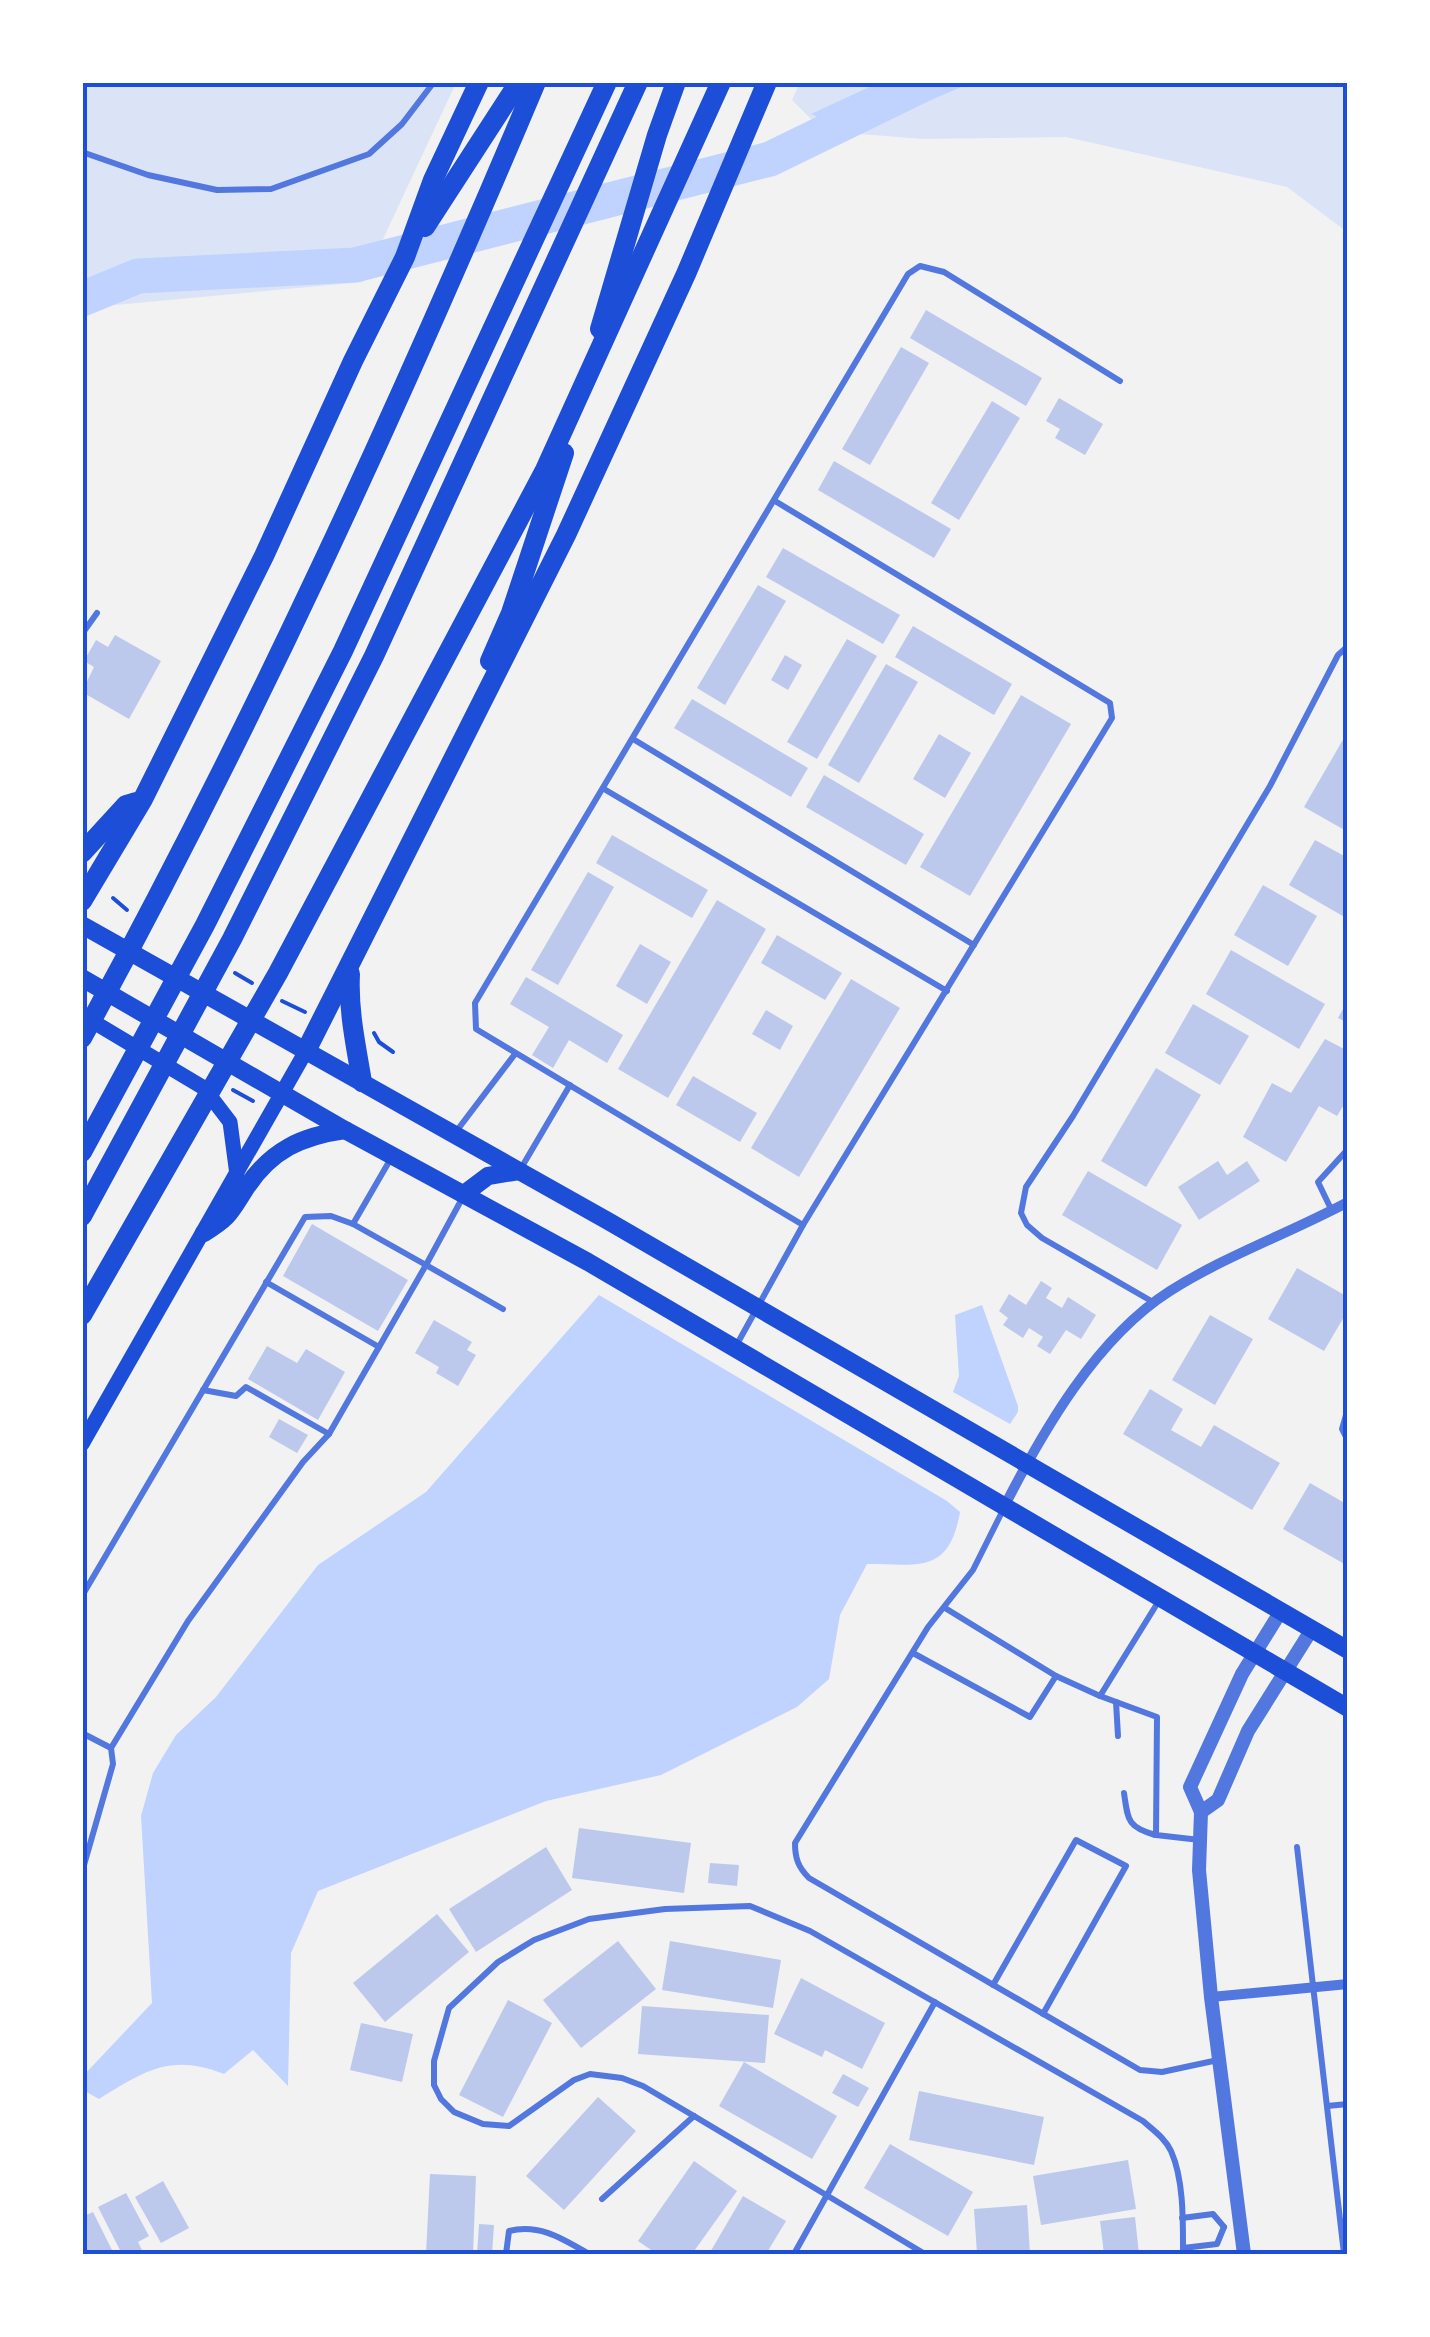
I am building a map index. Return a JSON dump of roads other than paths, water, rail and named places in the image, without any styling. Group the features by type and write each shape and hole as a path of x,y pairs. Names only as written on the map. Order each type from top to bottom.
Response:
{"highway":[{"path":"405,258 434,180 479,82"},
{"path":"82,901 143,800 405,258 520,82"},
{"path":"82,1038 155,905 292,630 536,82"},
{"path":"82,1216 232,938 365,674 638,82"},
{"path":"518,616 652,152 676,82"},
{"path":"82,1315 287,956 545,470 722,82"},
{"path":"306,1051 467,732 478,688 518,616 686,274 766,82"},
{"path":"82,1152 205,925 335,668 606,85"},
{"path":"82,853 126,806 143,800"},
{"path":"351,967 348,1002 356,1028 362,1082"}],"main road":[{"path":"82,925 758,1306 1348,1650"},
{"path":"85,979 345,1130 736,1348 1348,1708"},
{"path":"82,1015 204,1088 230,1122 237,1175"},
{"path":"82,1444 306,1051"},
{"path":"204,1233 229,1217 263,1164 286,1146 310,1135 345,1130"},
{"path":"464,1194 488,1176 519,1171"}],"street":[{"path":"1004,1507 1026,1464 1088,1370 1136,1316 1172,1290 1348,1202"},
{"path":"1244,2254 1211,1997 1199,1870 1201,1812 1190,1788 1221,1715 1280,1611"},
{"path":"1201,1812 1218,1800 1248,1732 1312,1629"},
{"path":"1211,1997 1348,1984"}],"lane":[{"path":"82,152 148,175 216,190 271,189 369,154 402,124 434,82"},
{"path":"803,1225 476,1029 475,1003 908,274 920,266 944,272 1120,381"},
{"path":"736,1348 803,1225 1112,718 1110,703 775,501"},
{"path":"82,634 97,613"},
{"path":"1154,1303 1042,1238 1027,1226 1020,1204 1026,1187 1073,1116 1270,786 1338,655 1348,646"},
{"path":"633,739 974,945"},
{"path":"604,789 947,991"},
{"path":"454,1134 516,1054"},
{"path":"519,1171 570,1085"},
{"path":"1332,1210 1318,1182 1348,1149"},
{"path":"353,1224 392,1155"},
{"path":"82,1872 113,1764 111,1748 188,1621 303,1462 329,1434 464,1194"},
{"path":"82,1596 305,1216 331,1216 353,1224 503,1309"},
{"path":"266,1282 379,1347"},
{"path":"203,1390 236,1396 246,1387 329,1434"},
{"path":"1348,1408 1342,1429 1348,1440"},
{"path":"1004,1507 973,1570 928,1627 796,1843 800,1869 809,1878 1140,2070 1162,2072 1220,2059"},
{"path":"1100,1696 1161,1598"},
{"path":"945,1608 1056,1676 1156,1717 1156,1835"},
{"path":"913,1653 1030,1717 1056,1676"},
{"path":"1116,1702 1118,1736"},
{"path":"82,1732 111,1748"},
{"path":"1124,1793 1128,1820 1138,1830 1200,1840"},
{"path":"994,1985 1076,1840 1126,1866 1043,2014"},
{"path":"1297,1846 1344,2254"},
{"path":"925,2254 643,2086 622,2078 590,2074 574,2080 509,2126 483,2124 454,2112 441,2099 434,2084 434,2060 449,2008 498,1962 534,1940 589,1919 665,1908 750,1906 810,1931 1152,2129 1170,2150 1182,2218 1183,2251 1217,2244 1224,2227"},
{"path":"794,2254 935,2002"},
{"path":"1328,2106 1348,2104"},
{"path":"602,2198 694,2116"},
{"path":"1182,2218 1213,2214 1224,2227"},
{"path":"1224,2227 1242,2225"},
{"path":"506,2254 509,2232 527,2226 561,2238 589,2254"}],"water":[{"path":"878,83 971,83 862,129 844,129 811,114"},
{"path":"599,1295 947,1501 960,1512 948,1547 929,1562 867,1564 840,1615 829,1679 797,1707 661,1775 546,1801 318,1891 291,1953 288,2086 253,2050 224,2074 173,2065 145,2073 99,2099 83,2090 83,2076 152,2003 141,1816 153,1773 176,1735 216,1697 318,1565 426,1492"},
{"path":"982,1305 1018,1406 1010,1424 953,1392 959,1376 955,1315"}],"waterway":[{"path":"82,299 138,276 355,265 770,159 928,82"}]}
